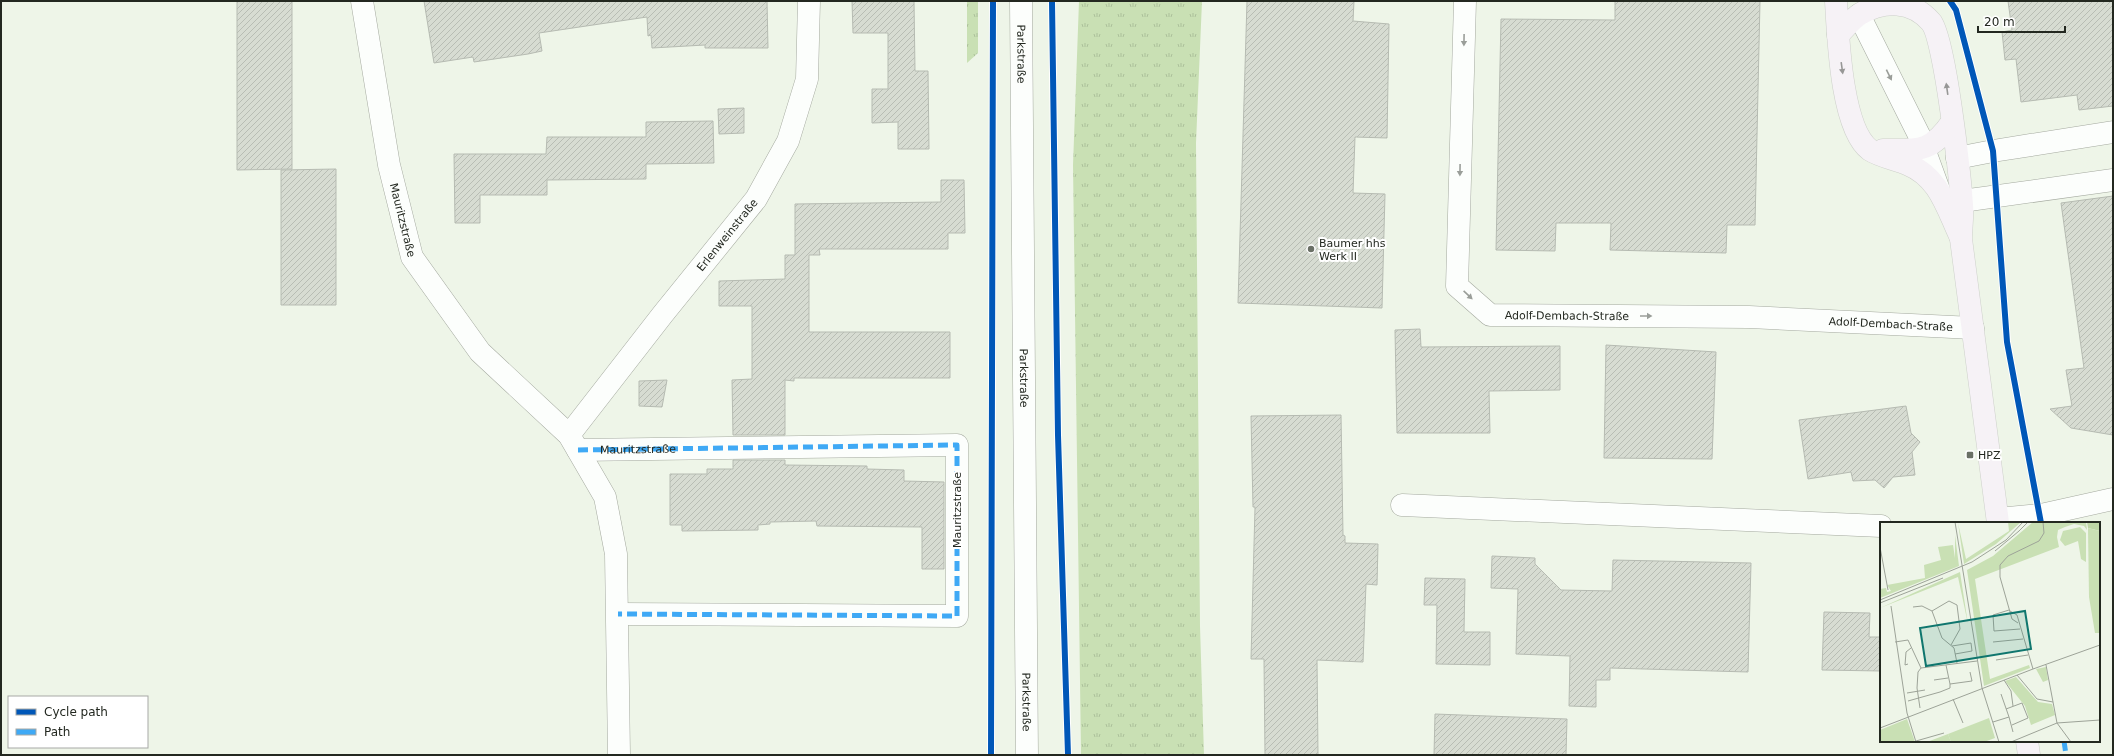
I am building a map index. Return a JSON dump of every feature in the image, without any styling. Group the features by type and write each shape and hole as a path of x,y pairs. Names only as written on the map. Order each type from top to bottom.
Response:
{"main road":[{"path":"1836,1 1838,35 1847,107 1854,129 1870,150 1921,170 1939,190 1961,238"},
{"path":"1838,35 1871,7 1897,3 1915,9 1932,23 1942,52 1962,201 1961,238 1998,521"},
{"path":"1870,150 1924,148 1942,137 1952,122"},
{"path":"2027,742 2029,755"}],"street":[{"name":"Mauritzstraße","path":"362,1 389,166 412,257 480,352 573,443 605,497 616,554 619,755"},
{"name":"Erlenweinstraße","path":"573,443 663,314 756,200 788,141 807,79 808,1"},
{"name":"Parkstraße","path":"1021,1 1027,755"},
{"name":"Adolf-Dembach-Straße","path":"1465,1 1457,286 1490,315 1749,317 1973,328"},
{"path":"1871,7 1939,190"},
{"path":"1957,158 2113,132"},
{"path":"1962,201 2113,180"},
{"name":"Mauritzstraße","path":"573,443 957,445 957,616 618,614"},
{"path":"1998,521 2041,516 2113,499"},
{"path":"1402,505 1880,526"}],"green space":[{"path":"967,1 978,1 978,53 967,63"},
{"path":"1079,1 1202,1 1196,143 1200,626 1204,755 1081,755 1073,165"}],"building":[{"path":"237,1 292,1 292,169 237,170"},
{"path":"424,1 767,1 768,48 705,48 705,45 652,48 651,35 648,36 647,17 539,33 542,51 474,62 473,57 434,63"},
{"path":"852,1 914,1 915,71 928,71 929,149 898,149 898,122 872,123 872,89 888,89 888,33 853,33"},
{"path":"1247,1 1354,1 1353,21 1389,24 1387,138 1355,137 1353,193 1385,194 1382,308 1238,303"},
{"path":"1615,1 1760,1 1755,225 1727,225 1726,253 1610,250 1611,223 1556,223 1555,251 1496,250 1501,19 1615,20"},
{"path":"2008,1 2113,1 2113,106 2079,110 2077,95 2021,102 2016,59 2005,60 2002,32 2012,30"},
{"path":"744,108 744,133 719,134 718,109"},
{"path":"713,121 714,163 646,164 646,179 547,180 547,195 480,195 480,223 455,223 454,154 546,154 547,137 646,137 646,122"},
{"path":"336,169 336,305 281,305 281,170"},
{"path":"941,180 964,180 965,233 948,233 948,249 819,249 820,255 809,255 809,332 950,332 950,378 794,378 794,381 785,380 785,435 733,435 732,380 752,379 752,306 719,306 719,281 785,279 785,255 795,255 795,204 941,202"},
{"path":"2113,196 2113,435 2071,428 2050,409 2072,406 2066,370 2084,368 2061,203"},
{"path":"1420,329 1421,347 1560,346 1560,390 1489,391 1490,433 1397,433 1395,330"},
{"path":"1606,345 1716,352 1712,459 1604,458"},
{"path":"667,380 662,407 639,406 639,381"},
{"path":"1906,406 1911,433 1920,442 1912,452 1915,475 1893,477 1884,488 1875,480 1853,481 1851,472 1808,479 1799,420"},
{"path":"1341,415 1343,535 1345,536 1345,543 1378,544 1377,585 1366,584 1363,662 1317,660 1318,755 1265,755 1264,659 1251,659 1255,507 1253,507 1251,416"},
{"path":"733,460 785,460 785,465 867,466 867,469 904,470 904,481 944,482 944,569 922,569 922,527 817,526 816,521 770,522 770,524 758,525 758,530 682,531 682,525 670,525 670,474 707,474 707,469 733,469"},
{"path":"1492,556 1535,558 1535,564 1561,590 1612,591 1613,560 1751,563 1748,672 1610,668 1610,680 1596,680 1596,707 1569,706 1570,656 1516,654 1518,589 1491,588"},
{"path":"1425,578 1465,579 1464,632 1490,632 1490,665 1436,664 1437,605 1424,605"},
{"path":"1824,612 1870,613 1869,637 1880,637 1880,671 1822,670"},
{"path":"1435,714 1567,719 1566,755 1434,755"}],"marked path":[{"path":"578,450 957,445 957,616 618,614"},
{"path":"2064,742 2066,755"}],"cycle path":[{"path":"991,755 993,1"},
{"path":"1052,1 1058,435 1068,755"},
{"path":"1950,1 1956,10 1993,151 2007,342 2041,522"}],"place":[{"name":"Baumer hhs Werk II","path":"1311,249"},
{"name":"HPZ","path":"1970,455"}]}
